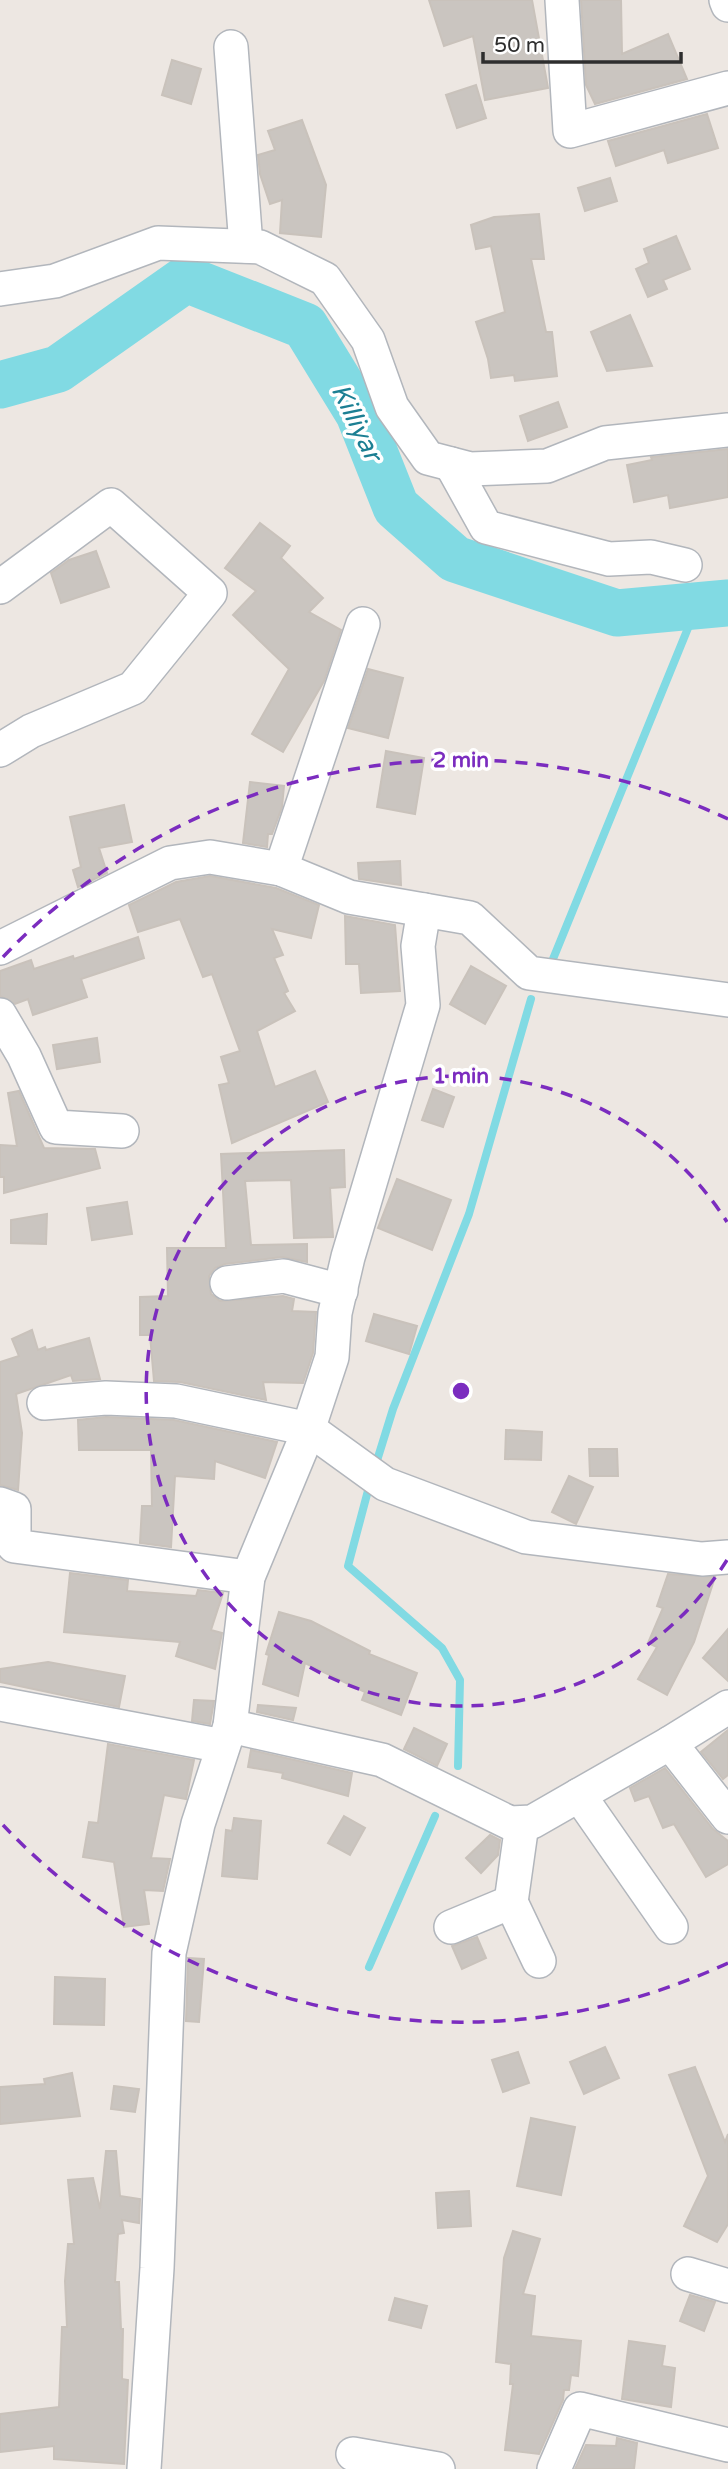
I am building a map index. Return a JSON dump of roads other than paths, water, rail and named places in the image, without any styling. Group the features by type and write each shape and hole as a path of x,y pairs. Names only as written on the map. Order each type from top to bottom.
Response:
{"street":[{"path":"562,0 570,131 728,88"},
{"path":"726,0 728,5"},
{"path":"231,47 246,246"},
{"path":"0,289 55,281 158,243 260,247 325,279 368,340 391,407 428,458 470,469 547,466 605,443 728,430"},
{"path":"451,464 486,527 609,559 651,557 684,565"},
{"path":"0,587 111,505 210,593 133,688 31,731 0,750"},
{"path":"281,869 363,624"},
{"path":"0,948 170,863 210,857 281,869 349,897 470,918 529,973 728,1000"},
{"path":"144,2469 157,2268 169,1953 198,1824 226,1736 248,1577 309,1429 332,1357 335,1313 360,1214 374,1178 394,1099 423,1004 418,947 424,910"},
{"path":"0,1015 24,1056 56,1127 122,1131"},
{"path":"227,1283 284,1276 341,1291"},
{"path":"44,1403 106,1398 176,1401 309,1429 385,1484 526,1537 702,1559 728,1557"},
{"path":"0,1504 14,1509 14,1546 63,1554 131,1559 248,1577"},
{"path":"0,1704 382,1760 510,1823 522,1824 532,1822 728,1707"},
{"path":"670,1743 728,1817"},
{"path":"579,1795 671,1927"},
{"path":"522,1824 511,1902 540,1961"},
{"path":"452,1927 511,1902"},
{"path":"688,2274 728,2287"},
{"path":"554,2469 580,2409 728,2445"},
{"path":"353,2454 438,2469"}],"waterway":[{"name":"Killiyar","path":"0,385 58,369 186,279 305,326 359,414 396,507 455,559 617,613 728,603"},
{"path":"553,959 697,606"},
{"path":"375,1467 393,1409 469,1214 531,999"},
{"path":"370,1483 348,1566 442,1648 460,1680 458,1766"},
{"path":"369,1967 435,1816"}]}
